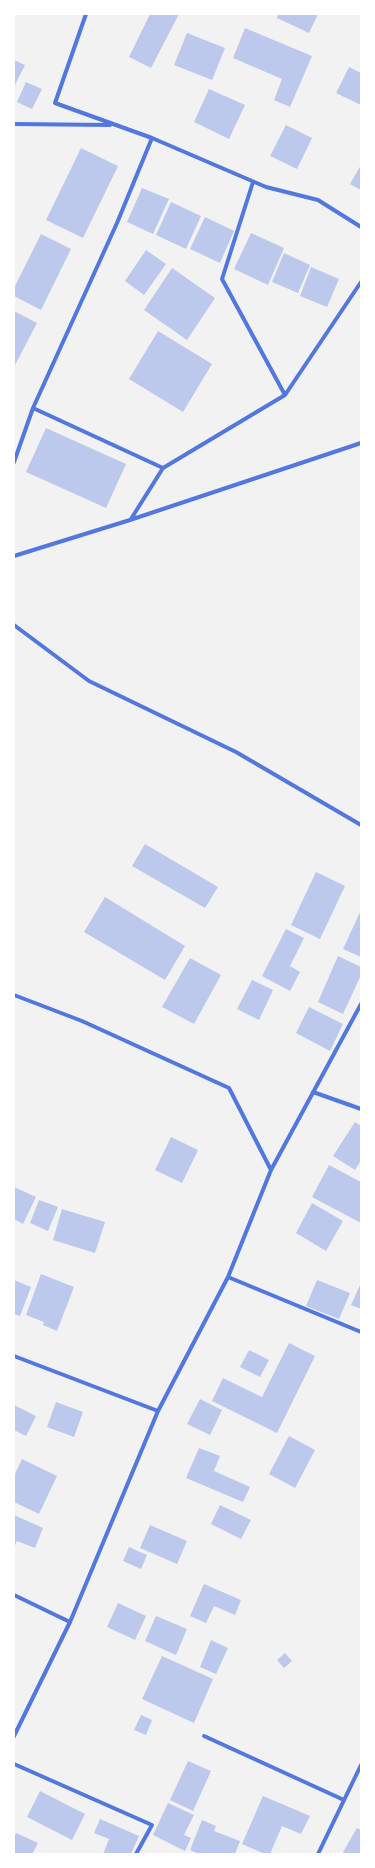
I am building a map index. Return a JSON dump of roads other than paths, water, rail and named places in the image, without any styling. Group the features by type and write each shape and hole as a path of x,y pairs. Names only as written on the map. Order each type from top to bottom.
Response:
{"street":[{"path":"86,14 56,103 152,138 266,187 318,200 361,228"},
{"path":"14,124 114,125"},
{"path":"14,462 34,408 117,224 152,138"},
{"path":"253,182 222,279 285,395"},
{"path":"130,520 163,468 285,395 361,282"},
{"path":"34,408 163,468"},
{"path":"14,556 130,520 361,443"},
{"path":"14,625 89,681 236,752 361,825"},
{"path":"14,995 82,1021 229,1088 270,1170"},
{"path":"14,1736 70,1622 158,1411 228,1277 270,1170 361,1004"},
{"path":"313,1092 361,1109"},
{"path":"228,1277 361,1332"},
{"path":"14,1356 158,1411"},
{"path":"14,1595 70,1622"},
{"path":"204,1736 344,1800"},
{"path":"14,1764 152,1825 136,1854"},
{"path":"318,1854 361,1765"}]}
